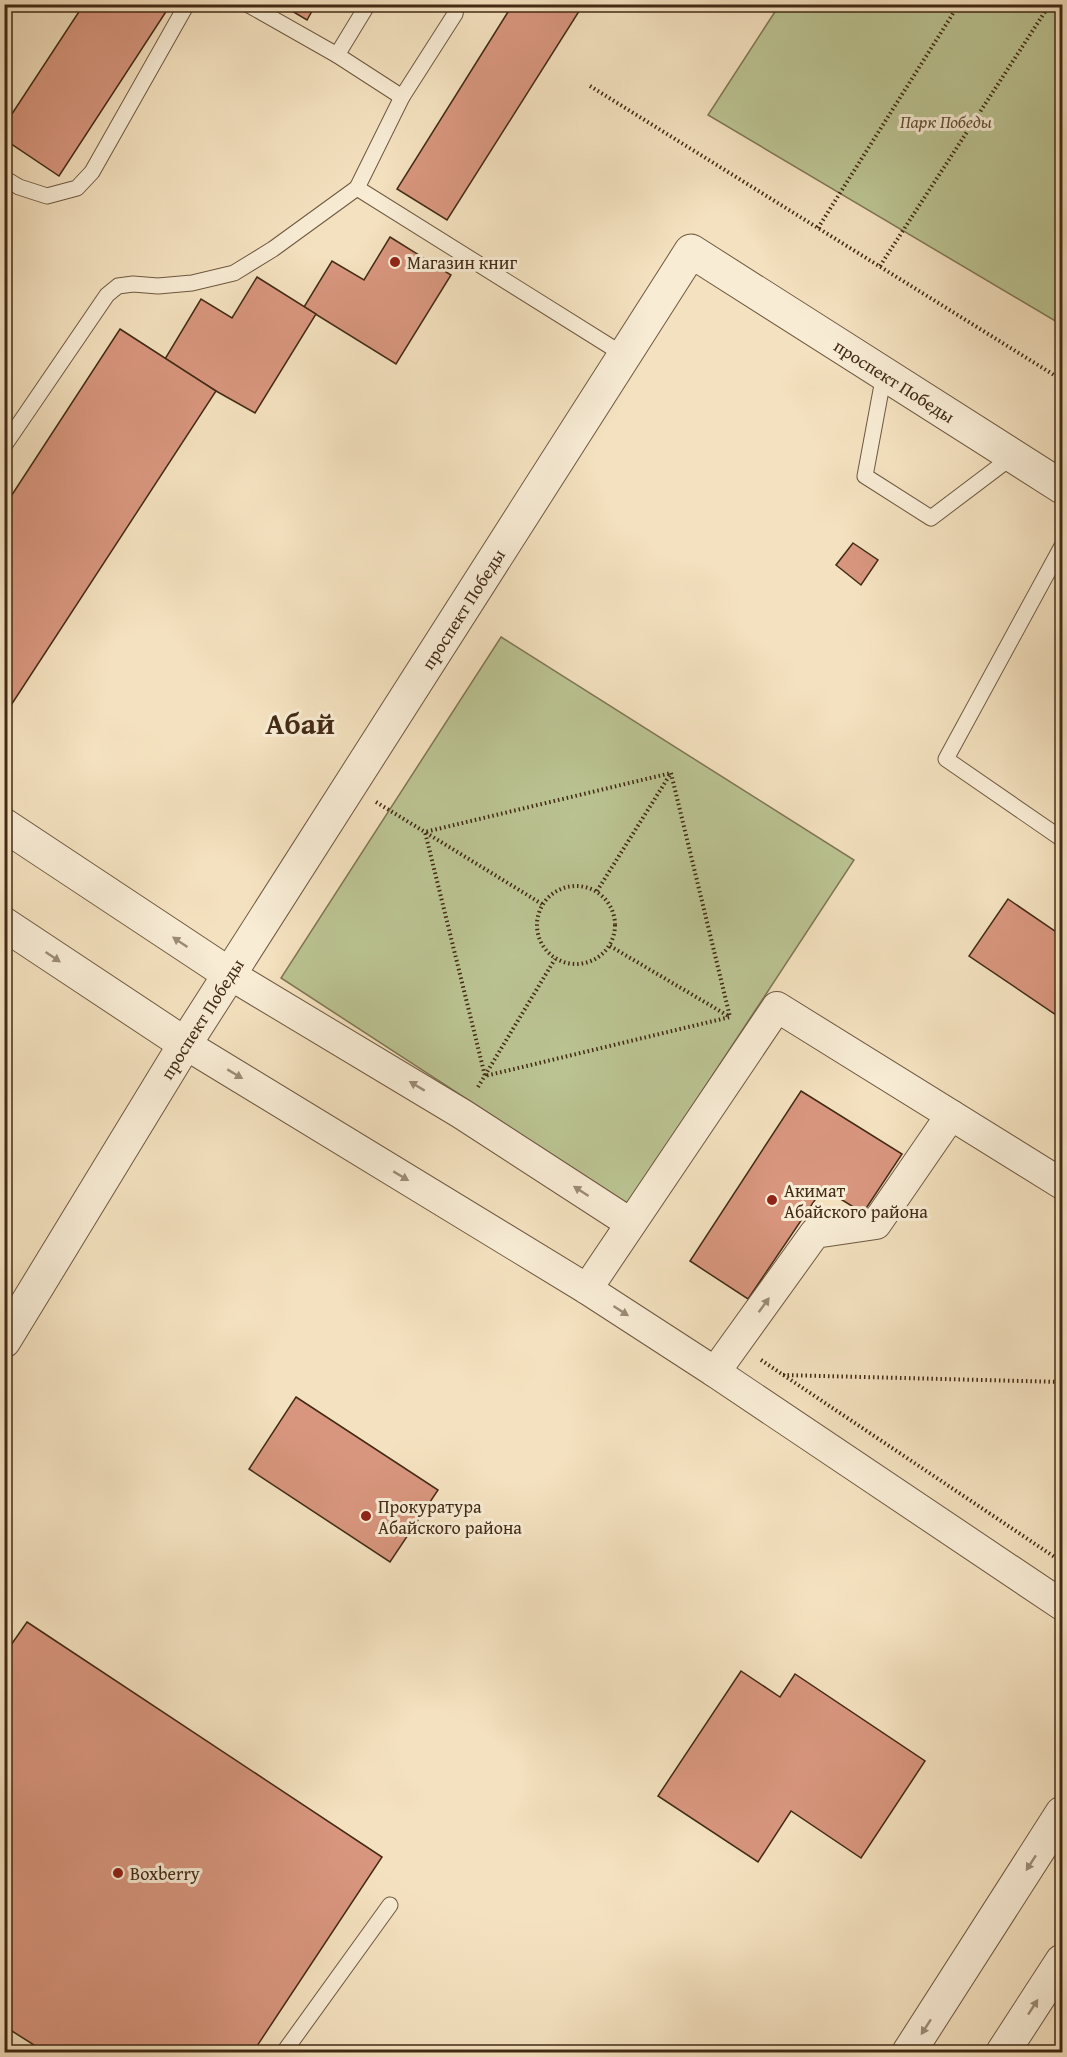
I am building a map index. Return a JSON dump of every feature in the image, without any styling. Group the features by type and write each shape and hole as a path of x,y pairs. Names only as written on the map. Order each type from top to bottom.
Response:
{"street":[{"name":"проспект Победы","path":"4,1341 229,974 691,251 1062,487"},
{"path":"4,825 229,974 462,1113 630,1223"},
{"path":"4,924 185,1044 587,1289 1062,1605"},
{"path":"587,1289 777,1007 1062,1184"},
{"path":"715,1372 815,1233 876,1224 951,1114"},
{"path":"909,2052 1062,1813"},
{"path":"1003,2052 1062,1961"}],"lane":[{"path":"4,178 19,187 47,196 78,188 92,172 187,4"},
{"path":"247,4 337,55 402,97"},
{"path":"337,55 368,4"},
{"path":"4,446 107,295 118,286 192,283 234,273 273,249 357,189 402,97 455,14 457,4"},
{"path":"357,189 624,356"},
{"path":"884,374 865,476 931,518 1013,456"},
{"path":"1062,546 946,759 1062,839"},
{"path":"284,2052 390,1905"}],"path":[{"path":"818,228 959,4"},
{"path":"880,266 1050,4"},
{"path":"590,86 1062,380"},
{"path":"425,832 671,772"},
{"path":"597,891 671,772"},
{"path":"671,772 730,1017"},
{"path":"350,786 542,904"},
{"path":"425,832 485,1076"},
{"path":"577,885 597,891 611,906 616,926 610,946 595,960 575,965 555,959 541,944 536,924 542,904 557,890 577,885"},
{"path":"610,946 730,1017"},
{"path":"462,1113 555,959"},
{"path":"485,1076 730,1017"},
{"path":"736,1343 1062,1562"},
{"path":"783,1374 1062,1382"}],"green space":[{"name":"Парк Победы","path":"780,4 1062,5 1062,325 708,115"},
{"path":"501,637 854,860 628,1204 281,978"}],"building":[{"path":"84,4 171,4 59,176 4,139 4,126"},
{"path":"280,4 316,4 307,20"},
{"path":"513,4 583,5 447,220 397,189"},
{"path":"390,237 451,275 396,364 304,307 332,261 364,280"},
{"path":"257,277 316,314 255,413 165,359 201,299 232,318"},
{"path":"120,329 216,391 4,716 4,507"},
{"path":"853,543 878,560 861,585 836,565"},
{"path":"1008,899 1062,936 1062,1019 969,956"},
{"name":"Акимат Абайского района","path":"801,1091 902,1154 863,1213 823,1188 748,1299 690,1261"},
{"path":"296,1397 438,1490 390,1562 249,1469"},
{"path":"27,1622 382,1857 253,2052 45,2052 4,2026 4,1655"},
{"path":"741,1671 780,1697 795,1674 925,1761 861,1858 791,1811 758,1862 658,1796"}],"place":[{"name":"Магазин книг","path":"395,262"},
{"name":"Акимат Абайского района","path":"772,1200"},
{"name":"Прокуратура Абайского района","path":"366,1516"},
{"name":"Boxberry","path":"118,1873"}],"district":[{"name":"Абай","path":"300,723"}]}
